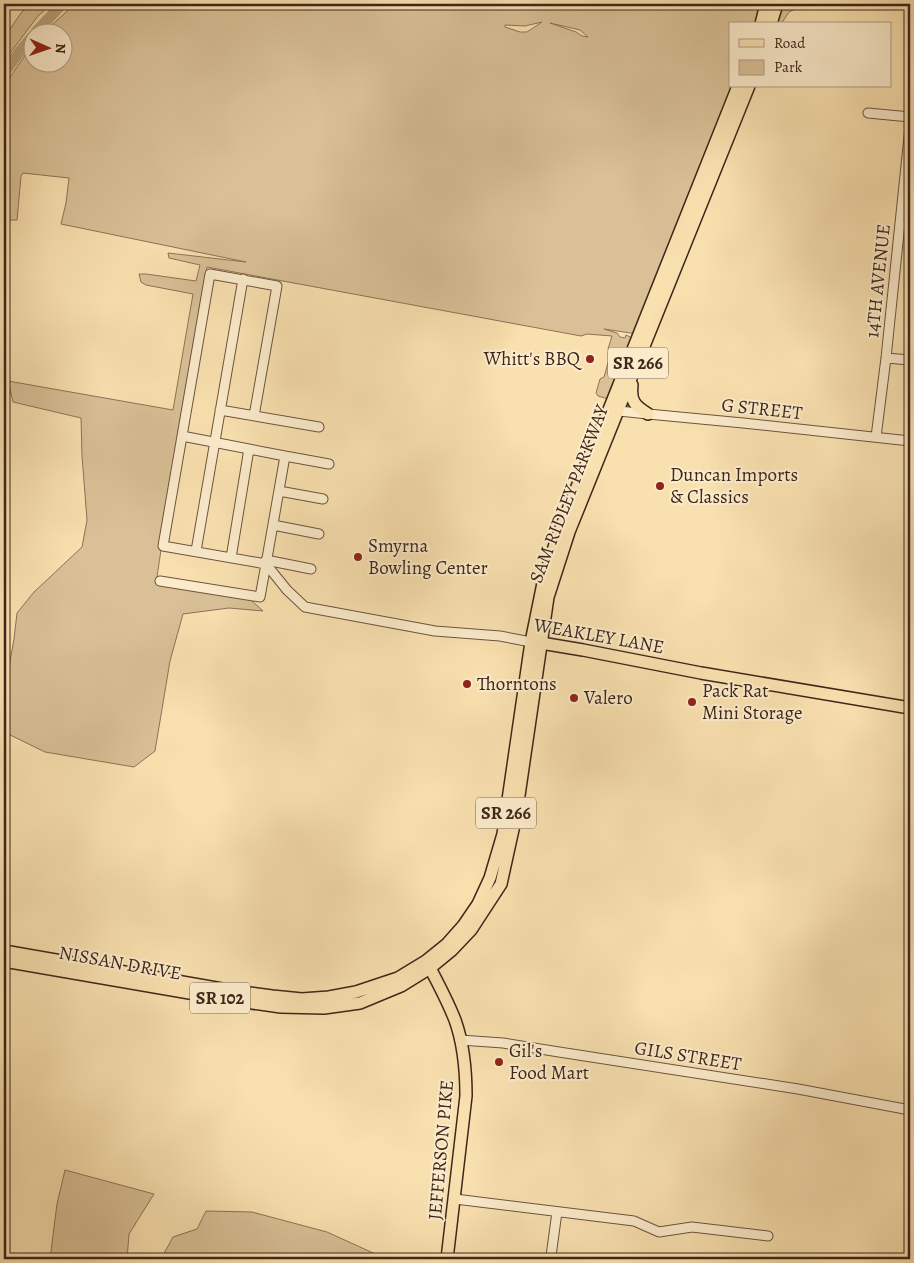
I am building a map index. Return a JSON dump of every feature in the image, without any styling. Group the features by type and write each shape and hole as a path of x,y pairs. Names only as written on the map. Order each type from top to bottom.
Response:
{"main road":[{"name":"SAM RIDLEY PARKWAY","path":"615,409 737,88"},
{"name":"SAM RIDLEY PARKWAY","path":"428,965 452,950 471,930 500,884 516,816 543,583 555,544 574,494 632,378 748,88"},
{"path":"632,378 631,394 634,403 648,414"},
{"name":"WEAKLEY LANE","path":"536,643 910,708"},
{"name":"NISSAN DRIVE","path":"4,951 228,990 302,999 356,992 398,978 428,965"},
{"name":"NISSAN DRIVE","path":"4,961 230,1000 281,1007 315,1008 360,1003 401,986 428,965"},
{"name":"JEFFERSON PIKE","path":"428,965 456,1023 466,1076 466,1096 447,1259"}],"street":[{"path":"868,113 910,117"},
{"name":"14TH AVENUE","path":"876,437 910,127"},
{"path":"254,416 277,286 210,274 163,546 311,569"},
{"path":"196,552 243,280"},
{"path":"886,358 910,360"},
{"name":"G STREET","path":"615,409 910,441"},
{"path":"220,410 319,427"},
{"path":"182,436 329,464"},
{"path":"231,558 249,449"},
{"path":"160,581 260,597 285,456"},
{"path":"279,490 323,499"},
{"path":"273,525 319,534"},
{"name":"WEAKLEY LANE","path":"266,562 287,590 305,607 435,631 500,636 536,643"},
{"name":"GILS STREET","path":"460,1040 503,1043 549,1050 798,1089 910,1110"},
{"path":"455,1199 634,1221 660,1232 692,1227 768,1236"},
{"path":"553,1259 551,1256 557,1212"}],"green space":[{"path":"30,4 52,4 33,22 22,22 22,37 4,61 4,38 21,13"},
{"path":"75,4 805,4 789,12 782,22 729,22 729,88 733,88 637,334 604,329 617,333 620,337 625,338 626,335 634,339 608,399 598,396 596,393 600,379 604,377 610,356 608,349 612,336 587,334 581,336 207,267 179,427 156,584 251,600 263,611 229,608 183,614 170,661 155,751 134,767 45,752 4,732 4,671 9,667 17,613 34,592 82,547 87,520 81,418 13,402 8,381 173,410 193,294 146,285 141,282 139,274 196,281 200,265 169,258 168,253 246,262 61,224 69,178 23,173 21,176 17,220 4,220 4,86 22,60 22,72 72,72 72,22 55,22","holes":["542,22 527,32 520,32 505,27 505,25 525,26","550,23 580,30 588,37 582,36"]},
{"path":"65,1170 154,1194 129,1234 127,1259 50,1259 57,1204"},
{"path":"206,1211 252,1212 327,1232 385,1259 161,1259 173,1237 197,1229"}],"waterway":[{"path":"45,22 62,4"},
{"path":"4,73 22,49"}],"place":[{"name":"Whitt's BBQ","path":"590,359"},
{"name":"Duncan Imports & Classics","path":"660,486"},
{"name":"Smyrna Bowling Center","path":"358,557"},
{"name":"Thorntons","path":"467,684"},
{"name":"Valero","path":"574,698"},
{"name":"Pack Rat Mini Storage","path":"692,702"},
{"name":"Gil's Food Mart","path":"499,1062"}]}
